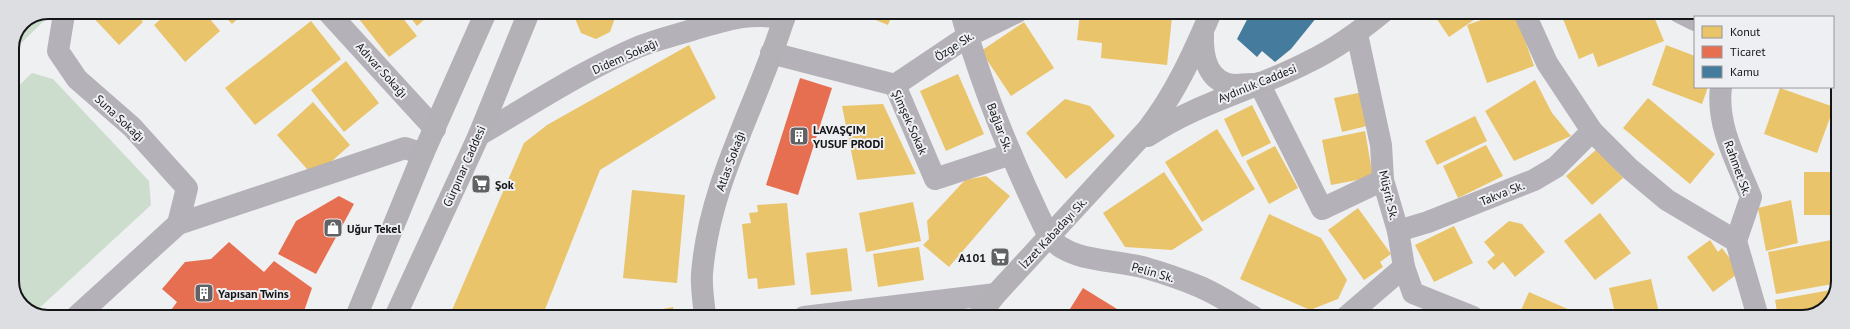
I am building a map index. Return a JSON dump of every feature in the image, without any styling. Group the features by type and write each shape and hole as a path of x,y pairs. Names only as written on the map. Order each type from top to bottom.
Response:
{"street":[{"name":"Suna Sokağı","path":"63,19 58,52 77,79 132,127 186,188 178,224"},
{"name":"Adıvar Sokağı","path":"334,19 435,129"},
{"path":"359,310 423,154 483,19"},
{"name":"Gürpınar Caddesi","path":"398,310 479,135 526,19"},
{"name":"Didem Sokağı","path":"479,135 568,84 639,47 730,19"},
{"name":"Atlas Sokağı","path":"704,310 702,276 704,255 714,208 784,19"},
{"name":"Bağlar Sk.","path":"963,19 1011,154 1050,237"},
{"name":"Özge Sk.","path":"895,85 968,36 1003,19"},
{"path":"1129,150 1147,130 1180,82 1208,19"},
{"name":"Aydınlık Caddesi","path":"1129,150 1169,123 1193,110 1309,62 1356,34 1374,19"},
{"path":"1527,19 1547,63 1592,131 1630,169 1667,200 1736,241 1756,310"},
{"path":"1202,32 1206,62 1213,75 1219,80 1233,85 1259,83 1322,209 1383,180"},
{"name":"Müşrit Sk.","path":"1356,34 1381,145 1383,180 1398,231 1404,267 1414,293 1456,310"},
{"name":"Şimşek Sokak","path":"771,53 895,85 935,180 1011,154"},
{"name":"Rahmet Sk.","path":"1721,88 1720,98 1723,128 1751,197 1736,241"},
{"name":"Takva Sk.","path":"1398,231 1428,222 1534,180 1556,167 1592,131"},
{"path":"84,310 178,224 405,148 423,154"},
{"name":"İzzet Kabadayı Sk.","path":"983,310 996,294 1129,150"},
{"name":"Pelin Sk.","path":"1050,237 1057,246 1067,252 1146,268 1199,286 1242,310"},
{"path":"1354,310 1404,267"},
{"path":"862,310 996,294"}],"green space":[{"path":"45,19 20,45 24,32 32,24 37,21"},
{"path":"32,73 53,79 149,181 151,205 39,308 30,304 26,300 21,292 19,283 19,85"}],"building: Konut":[{"path":"95,19 140,19 143,22 119,45"},
{"path":"161,19 210,19 220,31 185,62 154,25"},
{"path":"227,19 237,19 232,24"},
{"path":"359,19 404,19 417,36 389,57"},
{"path":"412,19 425,19 417,26"},
{"path":"575,19 615,19 610,32 596,39 581,33"},
{"path":"873,19 890,19 888,25"},
{"path":"1079,19 1172,19 1167,65 1101,58 1102,43 1077,40"},
{"path":"1437,19 1475,19 1449,37"},
{"path":"1484,19 1517,19 1534,66 1487,83 1467,25"},
{"path":"1563,19 1655,19 1664,41 1598,67 1593,53 1579,59"},
{"path":"311,21 341,59 255,125 225,88"},
{"path":"1024,22 1054,68 1011,96 981,51"},
{"path":"689,45 716,98 600,170 545,310 452,310 524,143 547,125"},
{"path":"1666,45 1694,56 1694,88 1708,88 1702,104 1652,85"},
{"path":"346,61 379,103 344,132 311,90"},
{"path":"958,74 984,134 946,151 920,91"},
{"path":"1535,80 1552,113 1571,136 1514,161 1485,111"},
{"path":"1780,88 1831,106 1831,115 1817,153 1764,134"},
{"path":"1363,92 1371,125 1342,132 1334,98"},
{"path":"1648,98 1715,154 1690,184 1623,128"},
{"path":"1065,99 1090,106 1115,136 1066,179 1026,133"},
{"path":"313,102 350,145 314,177 277,135"},
{"path":"883,104 916,174 857,180 842,106"},
{"path":"1252,105 1271,143 1242,157 1224,119"},
{"path":"1475,116 1487,141 1437,165 1425,141"},
{"path":"1217,129 1255,189 1202,222 1165,162"},
{"path":"1365,131 1373,177 1331,185 1322,140"},
{"path":"1486,145 1503,176 1458,198 1443,166"},
{"path":"1275,146 1298,188 1269,204 1246,161"},
{"path":"1597,149 1623,178 1592,205 1566,176"},
{"path":"1164,172 1203,230 1172,250 1125,247 1103,213"},
{"path":"1804,172 1831,172 1831,215 1804,215"},
{"path":"986,176 1010,196 949,267 923,245 929,239 927,221 965,180"},
{"path":"632,190 685,195 677,283 623,278"},
{"path":"1791,200 1798,243 1766,251 1758,208"},
{"path":"913,202 921,241 866,252 859,213"},
{"path":"787,203 795,285 758,289 757,278 748,279 742,224 751,223 749,213 758,212 757,205"},
{"path":"1358,208 1391,254 1380,262 1383,267 1364,280 1328,230"},
{"path":"1600,213 1631,253 1595,280 1564,241"},
{"path":"1269,214 1321,238 1347,280 1338,299 1310,310 1240,279"},
{"path":"1509,221 1522,224 1545,252 1515,277 1503,262 1494,270 1487,262 1495,255 1484,242"},
{"path":"1454,226 1473,263 1434,282 1415,245"},
{"path":"1710,240 1718,252 1722,248 1740,272 1713,292 1687,257"},
{"path":"1831,240 1831,284 1776,294 1768,252"},
{"path":"919,247 924,280 878,287 873,254"},
{"path":"847,248 852,291 811,295 806,253"},
{"name":"Yapısan Twins","path":"197,276 245,309 244,310 175,310"},
{"path":"1651,279 1658,310 1614,310 1609,288"},
{"path":"1829,290 1825,299 1821,303 1808,309 1777,310 1775,300"},
{"path":"1529,292 1570,310 1521,310"},
{"path":"673,307 674,310 657,310"}],"building: Ticaret":[{"name":"LAVAŞÇIM YUSUF PRODİ","path":"800,78 832,88 798,195 766,185"},
{"path":"339,196 354,204 316,274 278,254 296,221"},
{"path":"229,242 264,272 274,261 312,288 304,310 171,310 177,302 162,289 185,262 211,259"},
{"path":"1083,288 1119,310 1069,310"}],"building: Kamu":[{"path":"1247,19 1315,19 1291,49 1275,62 1262,51 1257,57 1237,39"}],"place":[{"name":"LAVAŞÇIM YUSUF PRODİ","path":"799,136"},
{"name":"Şok","path":"481,184"},
{"name":"Uğur Tekel","path":"333,228"},
{"name":"A101","path":"1000,257"},
{"name":"Yapısan Twins","path":"204,293"}]}
